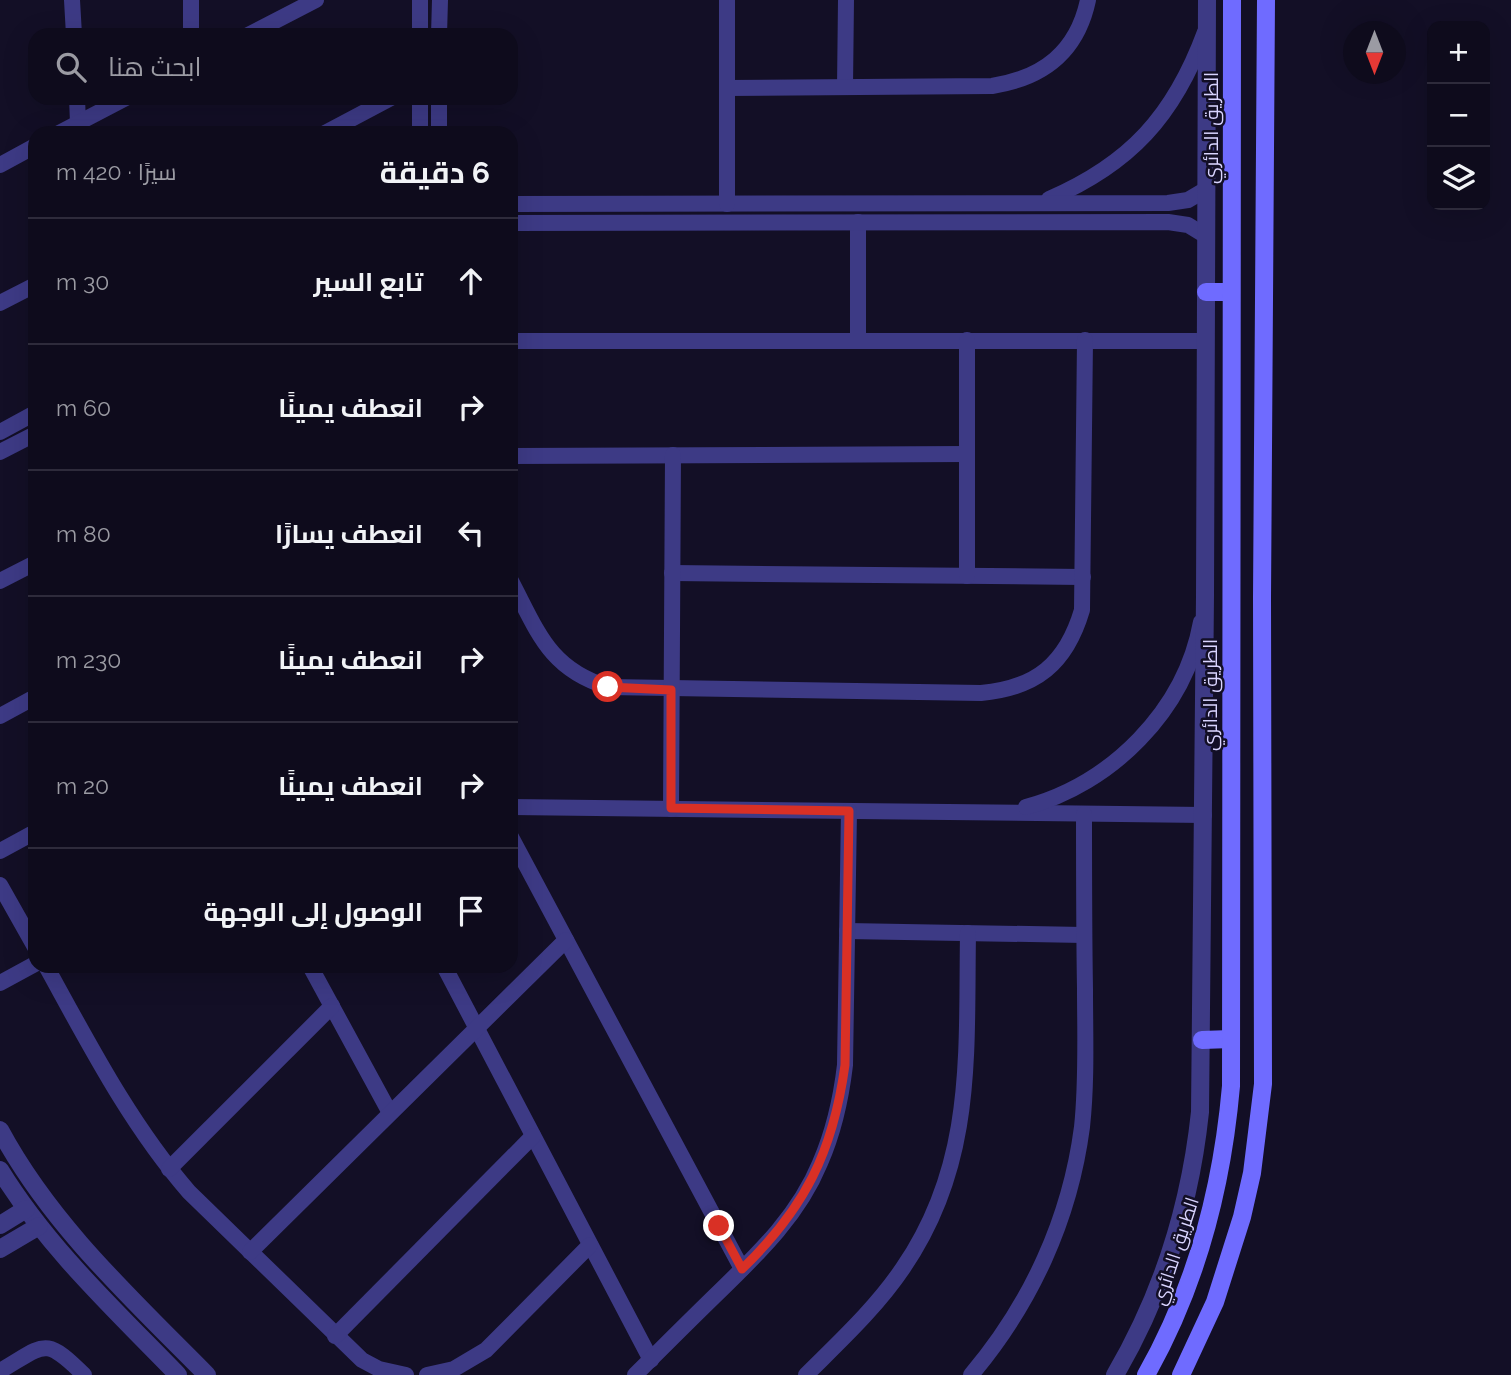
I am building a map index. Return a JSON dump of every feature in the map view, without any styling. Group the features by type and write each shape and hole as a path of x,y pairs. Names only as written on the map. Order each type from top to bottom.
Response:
{"main road":[{"name":"الطريق الدائري","path":"1146,1375 1178,1313 1209,1225 1220,1179 1231,1086 1232,0"},
{"path":"1181,1375 1215,1302 1230,1260 1252,1173 1259,1129 1264,1040 1262,598 1266,0"},
{"path":"1206,292 1231,292"},
{"path":"1231,598 1262,598"},
{"path":"1202,1040 1231,1039"}],"street":[{"path":"72,0 74,28"},
{"path":"191,0 191,28"},
{"path":"261,28 315,0"},
{"path":"420,0 420,28"},
{"path":"439,28 440,0"},
{"path":"727,0 727,204"},
{"path":"845,87 846,0"},
{"path":"727,88 992,86 1013,83 1041,71 1065,51 1076,34 1087,0"},
{"path":"1115,1375 1148,1313 1181,1222 1200,1112 1204,815 1207,0"},
{"path":"1041,202 1079,186 1106,169 1146,135 1179,90 1192,66 1207,27"},
{"path":"77,105 78,123"},
{"path":"72,126 113,105"},
{"path":"338,126 378,105"},
{"path":"419,126 420,105"},
{"path":"439,105 439,126"},
{"path":"0,165 28,150"},
{"path":"518,204 1168,203 1188,200 1205,190"},
{"path":"793,204 793,222"},
{"path":"858,222 858,340"},
{"path":"518,223 1179,222 1206,236"},
{"path":"0,303 28,289"},
{"path":"967,340 967,576"},
{"path":"518,341 1206,341"},
{"path":"518,594 553,655 569,670 587,681 608,687 956,693 1004,691 1027,683 1047,670 1063,653 1075,633 1082,610 1085,341"},
{"path":"0,432 28,417"},
{"path":"0,452 28,438"},
{"path":"518,456 967,454"},
{"path":"671,808 673,455"},
{"path":"0,581 28,567"},
{"path":"672,573 1083,577"},
{"path":"1005,813 1043,802 1080,786 1113,764 1142,738 1166,706 1185,672 1199,635 1205,596"},
{"path":"0,716 28,701"},
{"path":"518,807 1204,815"},
{"path":"635,1375 779,1231 820,1165 841,1100 845,1065 849,811"},
{"path":"971,1375 1008,1327 1026,1296 1056,1231 1068,1197 1082,1126 1085,1090 1084,814"},
{"path":"0,851 28,836"},
{"path":"518,850 742,1269"},
{"path":"0,885 28,935"},
{"path":"847,932 1084,935"},
{"path":"806,1375 867,1314 903,1269 923,1236 939,1201 955,1152 965,1089 968,933"},
{"path":"250,1252 566,940"},
{"path":"0,983 28,968"},
{"path":"50,973 114,1088 169,1169 189,1192 362,1360 379,1369 406,1375"},
{"path":"314,973 390,1113"},
{"path":"448,973 651,1360"},
{"path":"169,1169 332,1006"},
{"path":"0,1130 41,1195 106,1272 207,1375"},
{"path":"335,1336 533,1136"},
{"path":"0,1170 39,1226 91,1286 178,1375"},
{"path":"0,1225 26,1209"},
{"path":"0,1248 39,1226"},
{"path":"428,1375 454,1369 486,1350 590,1245"},
{"path":"91,1286 106,1272"},
{"path":"0,1371 37,1350 51,1347 63,1354 84,1375"}],"route":[{"path":"608,687 671,690 671,808 849,811 845,1065 841,1100 832,1133 820,1165 803,1196 779,1231 742,1269 719,1226"}]}
